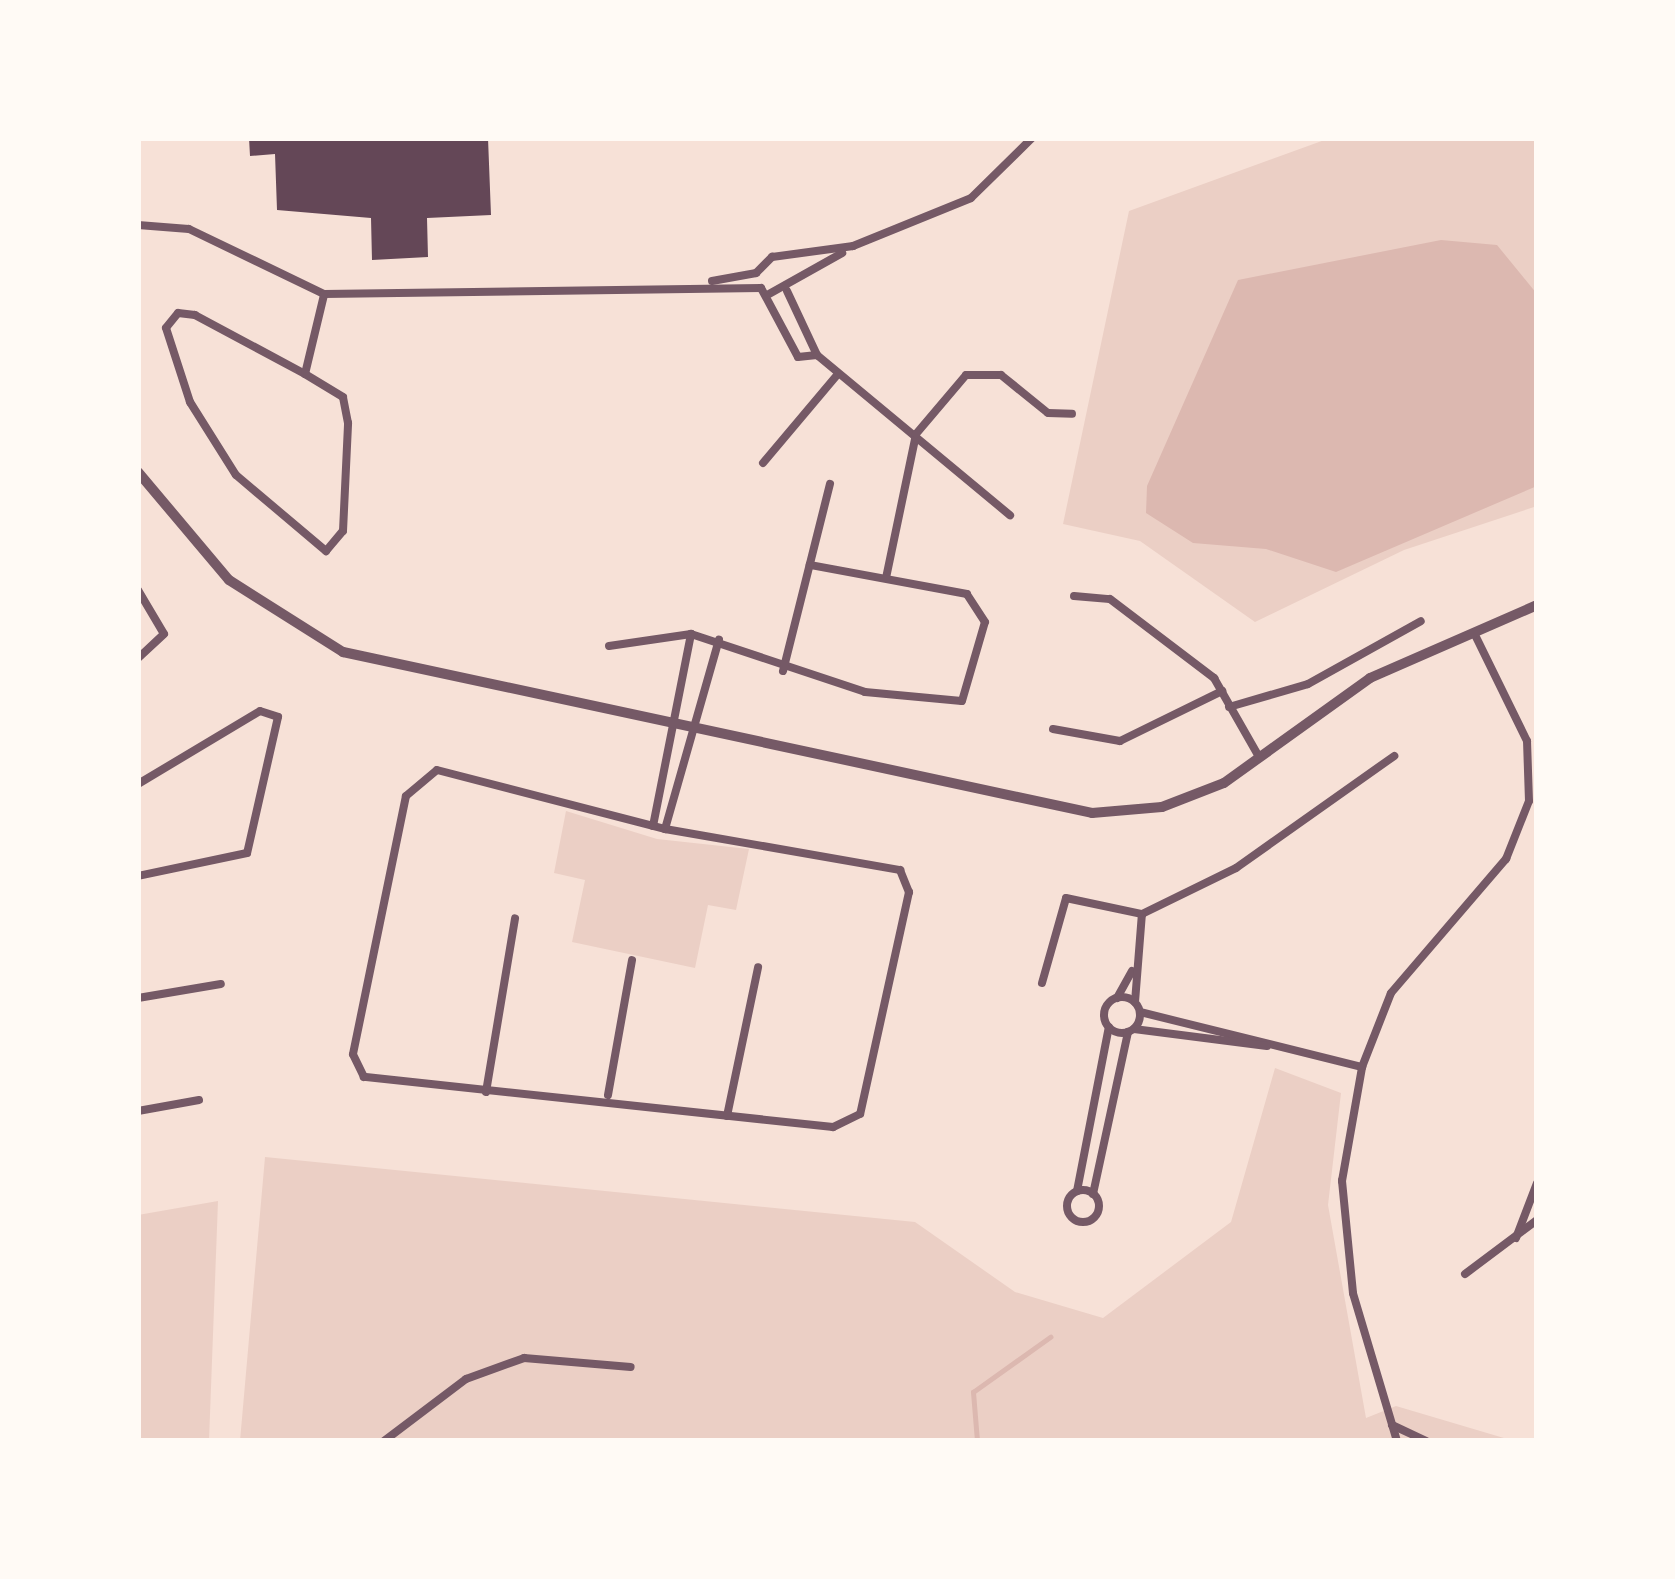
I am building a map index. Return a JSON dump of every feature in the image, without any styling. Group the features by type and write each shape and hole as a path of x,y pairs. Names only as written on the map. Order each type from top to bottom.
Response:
{"street":[{"path":"787,291 794,280 854,246 971,198 1032,138"},
{"path":"138,225 189,230 324,294 693,285 787,291"},
{"path":"693,285 756,273 784,259 854,246"},
{"path":"784,259 794,280"},
{"path":"756,273 798,357 817,355"},
{"path":"787,291 817,355 1010,515"},
{"path":"305,374 324,294"},
{"path":"195,315 305,374 347,405 343,532 326,551 268,510 207,435 166,328 195,315"},
{"path":"886,578 916,434 976,370 1059,418 1072,414"},
{"path":"763,463 838,374"},
{"path":"138,472 203,557 343,652 1092,813 1162,807 1259,757 1370,677 1537,604"},
{"path":"783,671 830,484"},
{"path":"609,646 691,634 719,640 783,671 962,701 981,607 886,578 810,565"},
{"path":"138,590 164,634 138,658"},
{"path":"1074,596 1121,606 1222,691 1259,757"},
{"path":"1229,707 1308,684 1421,621"},
{"path":"1397,1441 1346,1257 1342,1180 1362,1067 1411,962 1506,860 1533,802 1526,741 1474,631"},
{"path":"653,826 691,634"},
{"path":"664,829 698,728 719,640"},
{"path":"1053,729 1120,741 1222,691"},
{"path":"138,784 275,711 254,839 238,860 138,876"},
{"path":"1042,983 1069,898 1142,914 1236,868 1394,756"},
{"path":"436,770 664,829 895,866 908,882 860,1114 833,1127 727,1116 608,1095 486,1092 372,1081 354,1064 412,779 436,770"},
{"path":"1523,819 1537,821"},
{"path":"1133,970 1108,1027 1077,1191 1066,1208 1080,1222 1098,1213 1093,1194 1137,1007 1133,970 1142,914"},
{"path":"486,1092 514,918"},
{"path":"608,1095 632,959"},
{"path":"727,1116 758,967"},
{"path":"138,998 221,984"},
{"path":"1117,998 1269,1046 1362,1067"},
{"path":"1108,1027 1269,1046"},
{"path":"138,1111 199,1100"},
{"path":"1515,1240 1537,1183"},
{"path":"1077,1191 1093,1194"},
{"path":"1465,1274 1537,1220"},
{"path":"385,1441 466,1378 524,1358 631,1366"},
{"path":"1391,1424 1426,1441"}],"shaded area":[{"path":"1330,138 1537,138 1537,506 1404,550 1255,622 1140,541 1063,524 1129,211"},
{"path":"1441,240 1497,245 1537,294 1537,486 1336,572 1266,549 1193,543 1146,513 1147,486 1238,280"},
{"path":"566,811 657,839 749,849 736,910 708,905 695,968 572,942 585,880 554,873"},
{"path":"1275,1068 1341,1093 1328,1205 1366,1418 1396,1406 1514,1441 240,1441 265,1157 915,1222 1015,1292 1103,1318 1231,1222"},
{"path":"218,1201 209,1441 138,1441 138,1215"}],"building":[{"path":"249,138 488,138 491,215 427,218 428,257 372,260 371,218 277,210 275,154 250,156"}],"waterway":[{"path":"977,1441 973,1392 1050,1337"}]}
